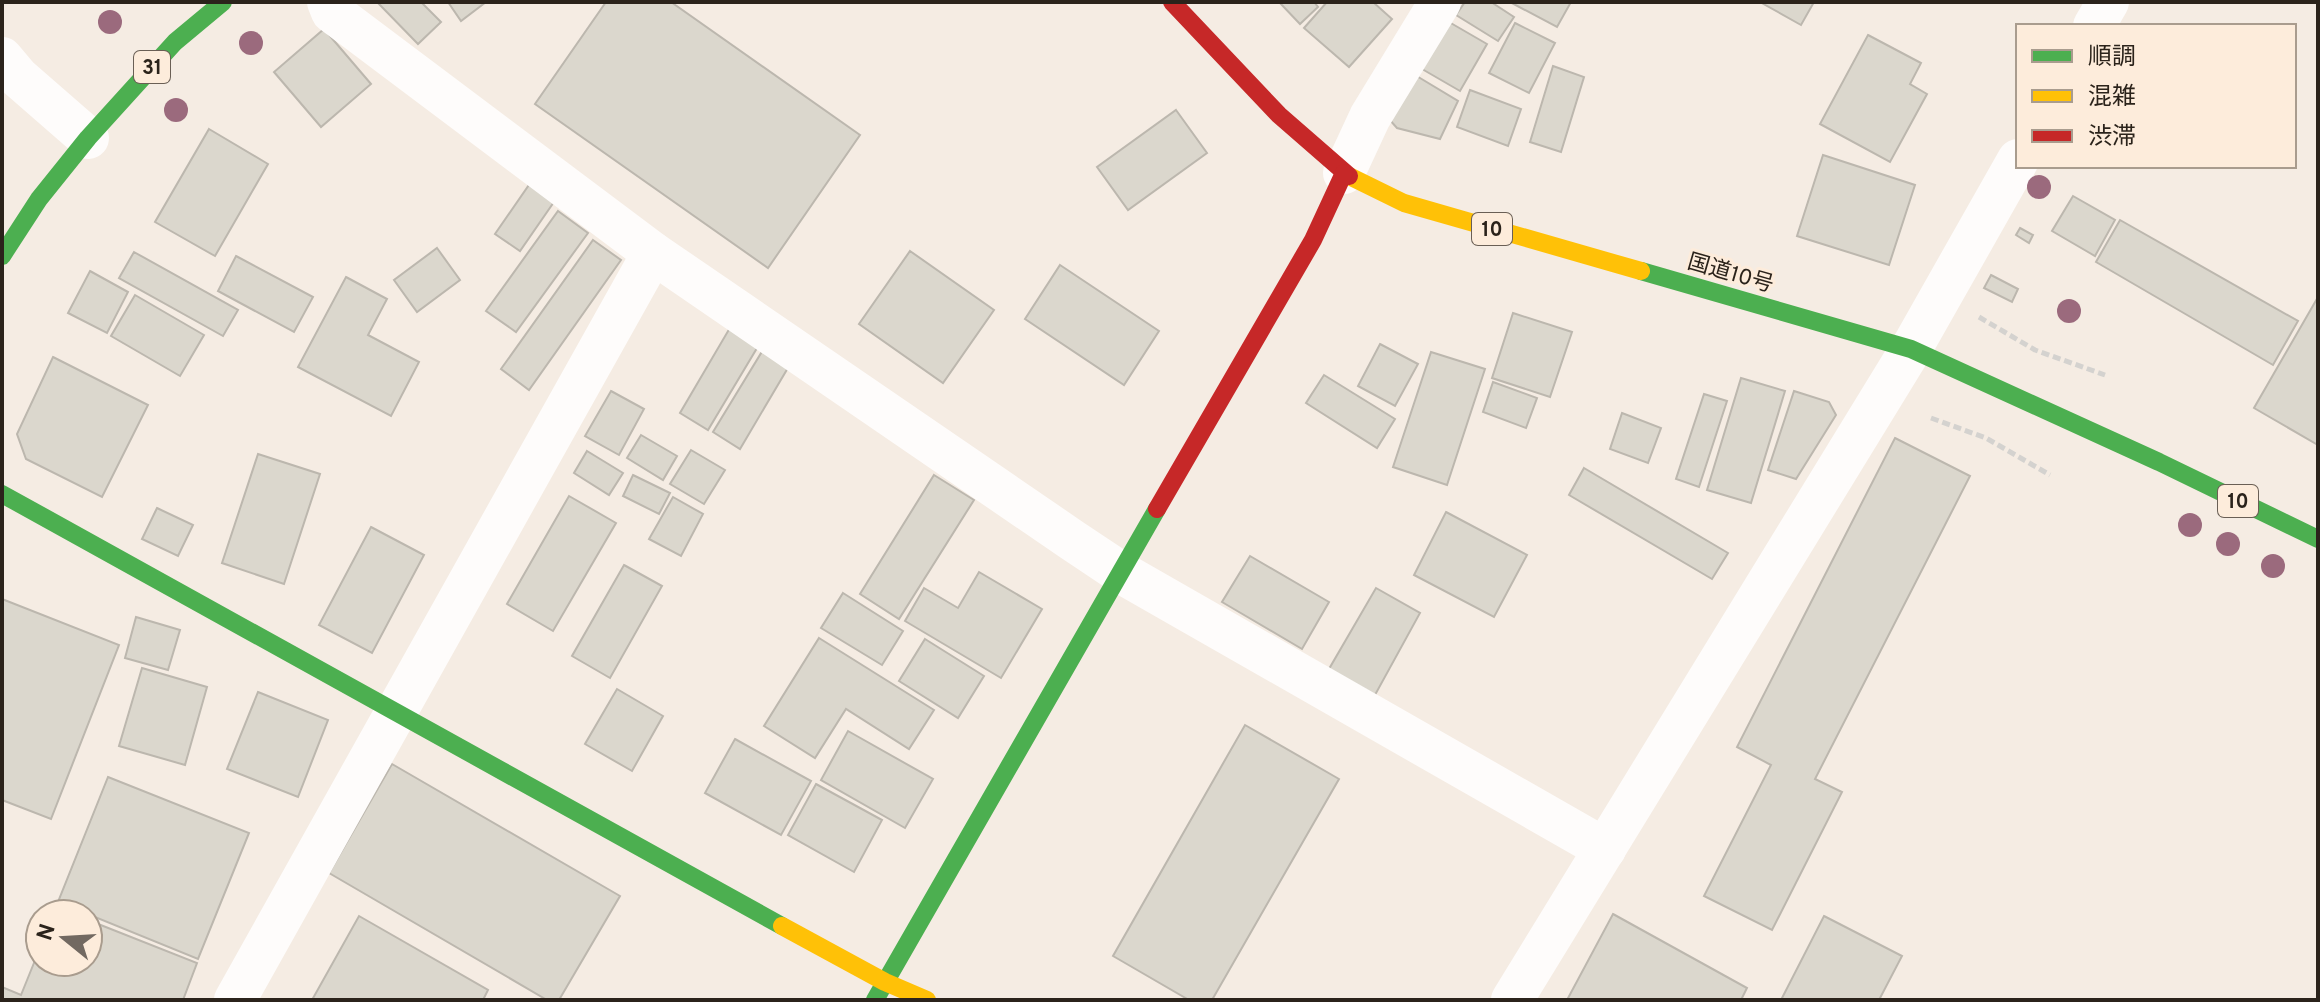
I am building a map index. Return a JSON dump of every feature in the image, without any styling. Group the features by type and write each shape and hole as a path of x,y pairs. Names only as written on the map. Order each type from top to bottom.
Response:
{"main road":[{"name":"31","path":"2,256 39,199 88,138 175,42 223,2"},
{"name":"国道10号","path":"1172,2 1279,115 1344,173 1404,203 1911,349 2159,462 2318,539"},
{"path":"875,1000 1313,240 1344,173"},
{"path":"2,494 885,982 927,1000"}],"street":[{"path":"328,2 332,12 653,253 1120,572 1605,849"},
{"path":"1344,173 1370,117 1440,2"},
{"path":"2095,24 2108,2"},
{"path":"2,58 18,77 88,138"},
{"path":"1512,1000 1911,349 2016,164"},
{"path":"235,1000 653,253"}],"path":[{"path":"1979,317 2035,350 2105,375"},
{"path":"1931,418 1986,438 2050,475"}],"building":[{"path":"377,2 421,2 441,22 418,44"},
{"path":"448,2 486,2 461,21"},
{"path":"606,2 671,2 860,135 768,268 535,104"},
{"path":"1279,2 1314,2 1318,7 1300,24"},
{"path":"1327,2 1373,2 1392,19 1349,67 1304,28"},
{"path":"1465,2 1491,2 1514,17 1498,41 1456,15"},
{"path":"1510,2 1571,2 1557,27"},
{"path":"1760,2 1814,2 1801,25"},
{"path":"1449,22 1487,44 1460,91 1422,69"},
{"path":"1515,23 1555,43 1529,93 1489,73"},
{"path":"324,29 371,84 321,127 274,72"},
{"path":"1868,35 1921,63 1910,84 1927,94 1890,162 1820,124"},
{"path":"1553,66 1584,77 1561,152 1530,142"},
{"path":"1415,75 1458,101 1440,139 1397,128 1388,118"},
{"path":"1470,90 1521,109 1508,146 1457,127"},
{"path":"1176,110 1207,153 1128,210 1097,167"},
{"path":"209,129 268,164 215,256 155,222"},
{"path":"1823,155 1915,185 1889,265 1797,236"},
{"path":"531,182 556,199 520,251 495,234"},
{"path":"2073,196 2115,220 2095,256 2052,231"},
{"path":"558,211 588,233 516,332 486,311"},
{"path":"2120,220 2298,321 2273,365 2096,262"},
{"path":"2020,228 2033,235 2029,243 2016,235"},
{"path":"593,240 621,260 529,390 501,369"},
{"path":"437,248 460,280 417,312 394,280"},
{"path":"910,251 994,310 943,383 859,324"},
{"path":"134,252 238,310 223,336 119,278"},
{"path":"236,256 313,297 294,332 218,291"},
{"path":"1060,265 1159,331 1124,385 1025,319"},
{"path":"90,271 128,292 107,333 68,313"},
{"path":"1991,275 2018,289 2012,302 1984,288"},
{"path":"346,277 387,299 368,335 419,362 391,416 298,367"},
{"path":"135,295 204,335 180,376 111,336"},
{"path":"2318,297 2318,445 2254,408"},
{"path":"1513,313 1572,332 1550,397 1492,378"},
{"path":"731,326 760,343 708,430 680,413"},
{"path":"1380,344 1418,364 1395,406 1358,386"},
{"path":"766,345 792,361 740,449 713,432"},
{"path":"1431,352 1485,369 1447,485 1393,467"},
{"path":"53,357 148,405 102,497 26,459 17,434"},
{"path":"1324,375 1395,419 1377,448 1306,403"},
{"path":"1741,378 1785,391 1751,503 1707,490"},
{"path":"1493,382 1537,398 1526,428 1483,412"},
{"path":"611,391 644,409 619,455 585,436"},
{"path":"1794,391 1829,402 1836,415 1796,479 1768,470"},
{"path":"1704,394 1727,401 1699,487 1676,479"},
{"path":"1622,413 1661,428 1648,463 1610,449"},
{"path":"641,435 677,456 663,480 627,458"},
{"path":"1895,438 1970,476 1815,779 1842,792 1772,930 1704,896 1771,765 1737,747"},
{"path":"691,450 725,470 704,504 670,484"},
{"path":"587,451 623,473 609,495 574,473"},
{"path":"258,454 320,474 284,584 222,563"},
{"path":"1584,468 1728,553 1712,579 1569,495"},
{"path":"633,475 670,493 659,514 623,496"},
{"path":"934,475 974,500 899,619 860,594"},
{"path":"569,496 616,523 553,631 507,604"},
{"path":"673,497 703,514 681,556 649,539"},
{"path":"157,508 193,525 178,556 142,539"},
{"path":"1446,512 1527,555 1494,617 1414,575"},
{"path":"371,527 424,555 372,653 319,625"},
{"path":"1250,556 1329,602 1302,649 1222,602"},
{"path":"624,565 662,586 610,678 572,656"},
{"path":"979,572 1042,609 1001,678 905,621 924,588 958,608"},
{"path":"1376,588 1420,613 1375,695 1329,669"},
{"path":"843,593 903,631 882,665 821,628"},
{"path":"2,599 119,645 51,819 2,800"},
{"path":"136,617 180,630 168,670 125,658"},
{"path":"819,638 934,710 909,749 846,709 815,758 764,726"},
{"path":"925,639 984,676 958,718 899,681"},
{"path":"142,668 207,687 185,765 119,746"},
{"path":"617,689 663,716 632,771 585,744"},
{"path":"258,692 328,720 298,797 227,769"},
{"path":"1245,725 1339,779 1212,1000 1189,1000 1113,956"},
{"path":"848,731 933,779 905,828 821,780"},
{"path":"735,739 811,781 781,835 705,793"},
{"path":"392,764 620,896 559,1000 547,1000 329,873"},
{"path":"108,777 249,833 198,959 104,921 104,898 60,898"},
{"path":"816,784 882,820 854,872 788,835"},
{"path":"1613,914 1747,988 1741,1000 1567,1000"},
{"path":"359,916 488,990 483,1000 312,1000"},
{"path":"1824,916 1902,956 1879,1000 1781,1000"},
{"path":"104,926 197,963 183,1000 2,1000 2,987 21,995 28,978 104,978"}],"traffic: fast":[{"path":"2,256 39,199 88,138 175,42 223,2"},
{"path":"1641,271 1911,349 2159,462 2318,539"},
{"path":"2,494 782,926"},
{"path":"875,1000 1157,509"}],"traffic: slow":[{"path":"1349,176 1404,203 1641,271"},
{"path":"782,926 885,982 927,1000"}],"traffic: jam":[{"path":"1172,2 1279,115 1349,176"},
{"path":"1157,509 1313,240 1344,173"}]}
